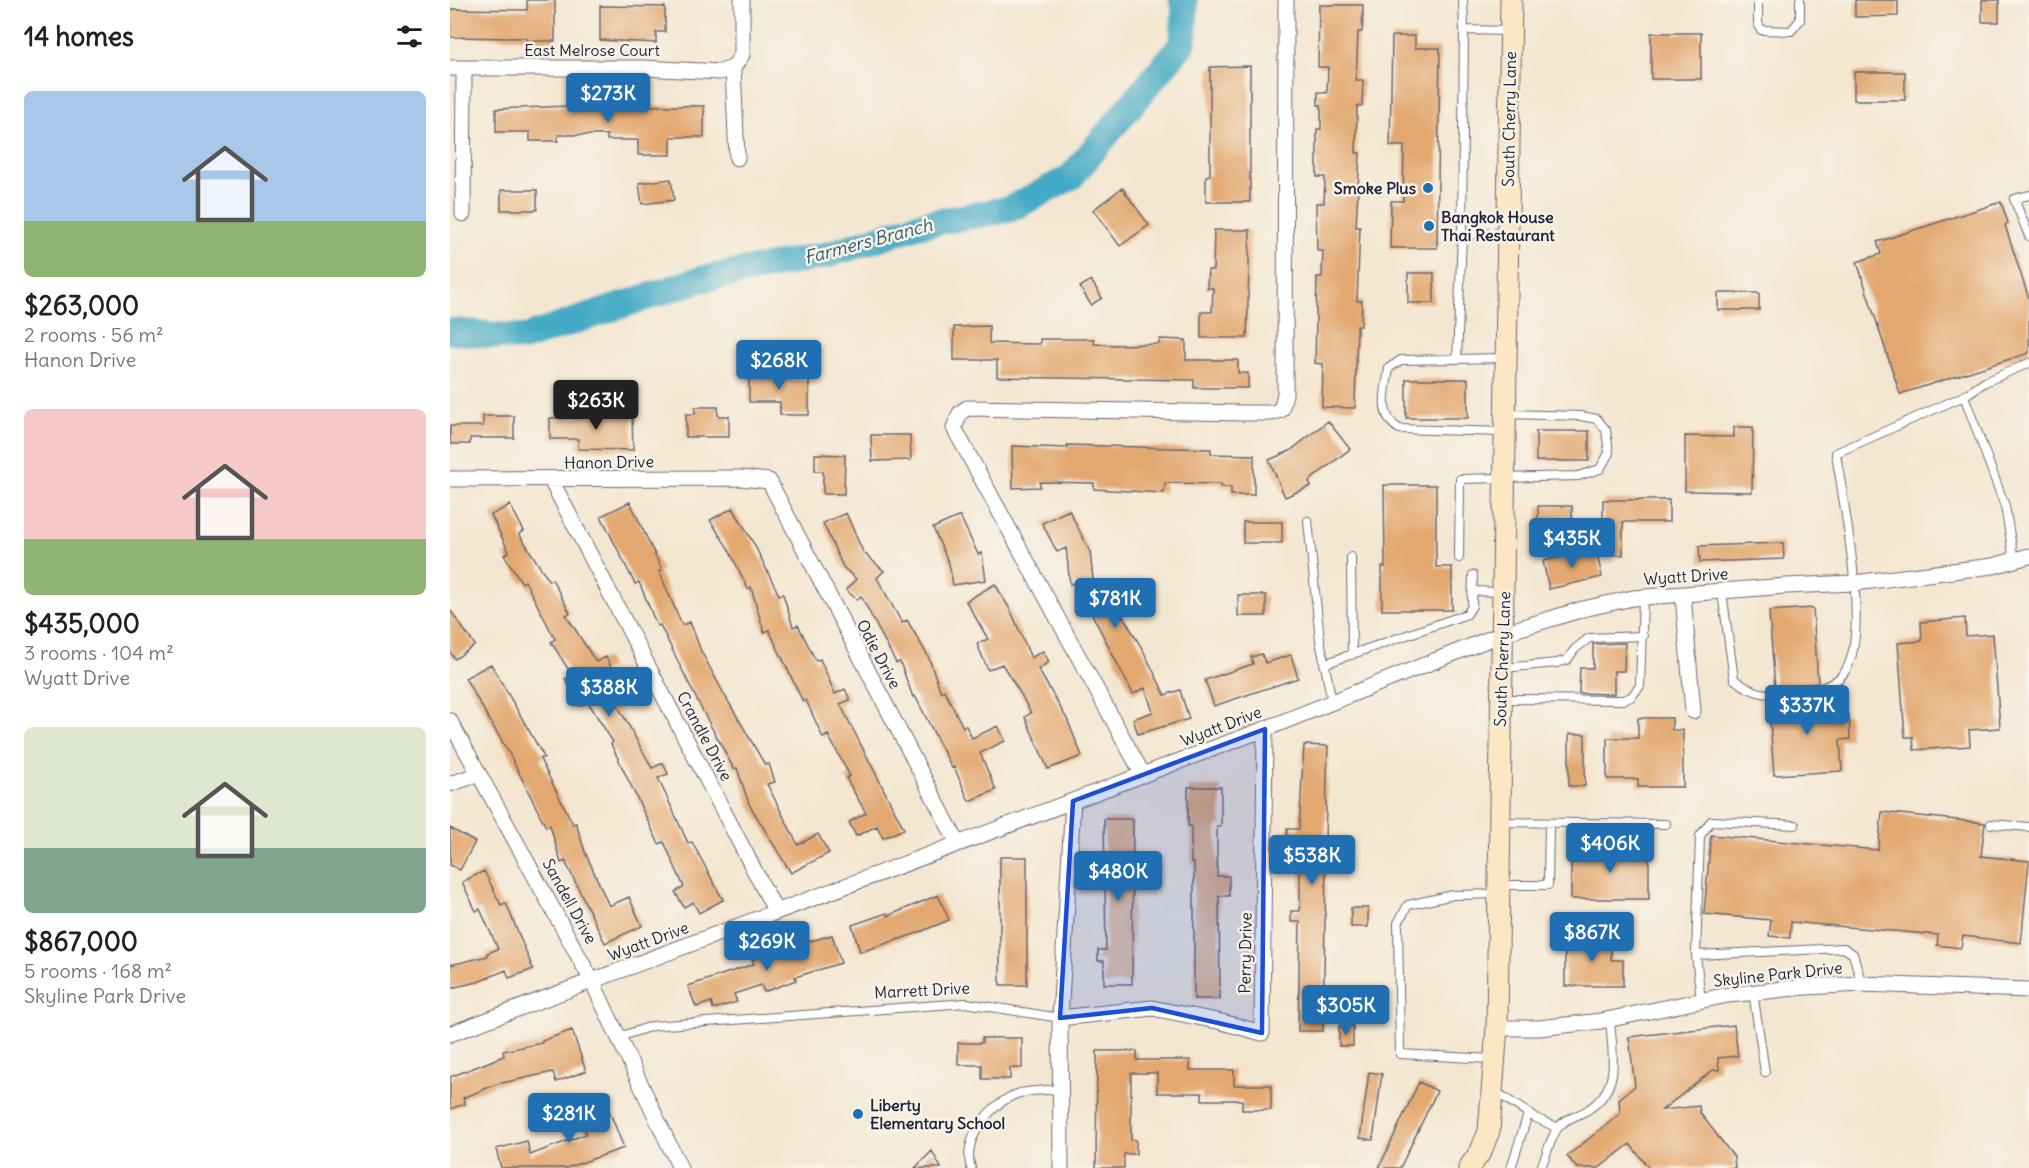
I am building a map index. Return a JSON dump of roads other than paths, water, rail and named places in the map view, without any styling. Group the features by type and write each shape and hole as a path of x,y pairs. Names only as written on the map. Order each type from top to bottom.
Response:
{"street":[{"path":"737,158 733,68 742,55 742,0"},
{"path":"1143,775 954,428 960,413 968,408 1272,413 1281,410 1284,403 1286,0"},
{"name":"South Cherry Lane","path":"1469,1168 1481,1151 1489,1131 1497,1028 1501,699 1505,592 1511,0"},
{"path":"457,68 463,214"},
{"name":"East Melrose Court","path":"457,68 643,68 720,72 733,68"},
{"name":"Hanon Drive","path":"450,479 741,478 769,481"},
{"name":"Crandle Drive","path":"551,480 776,912"},
{"name":"Odie Drive","path":"769,481 958,844"},
{"name":"Wyatt Drive","path":"450,1034 1265,729 1504,633 1582,609 1643,598 1854,583 1993,566 2029,556"},
{"path":"1683,596 1693,711"},
{"name":"Sandell Drive","path":"450,721 592,981 619,1037 674,1166"},
{"name":"Perry Drive","path":"1262,1033 1265,729"},
{"path":"450,784 479,774"},
{"path":"1061,1168 1060,1018 1073,801"},
{"name":"Skyline Park Drive","path":"1497,1028 1539,1028 1610,1019 1753,992 1862,984 2029,990"},
{"name":"Marrett Drive","path":"1060,1018 1152,1008 1222,1022 1262,1033"}],"lane":[{"path":"1457,359 1462,235 1463,0"},
{"path":"1758,0 1758,23 1761,30 1791,31 1800,20 1800,0"},
{"path":"1464,30 1510,31"},
{"path":"2029,195 2014,199 2029,236"},
{"path":"1462,235 1508,232"},
{"path":"1459,558 1460,479 1578,476 1600,469 1609,453 1606,430 1597,419 1581,416 1399,429 1390,423 1384,412 1389,368 1401,360 1507,358"},
{"path":"1722,592 1734,679 1748,690 1772,695 1825,688 1846,671 1855,647 1854,583 1836,453 1964,396 1985,382 2029,363"},
{"path":"1964,396 2005,506 2014,560"},
{"path":"1308,521 1324,664 1332,702"},
{"path":"1350,557 1352,655"},
{"path":"1324,664 1463,616 1470,611 1473,575"},
{"path":"1473,591 1505,592"},
{"path":"1501,699 1624,700 1631,697 1640,686 1643,598"},
{"path":"1503,668 1567,660 1575,649 1589,638 1643,636"},
{"path":"1701,1001 1695,955 1700,836 1711,821 1795,825"},
{"path":"1499,822 1666,824"},
{"path":"1495,1059 1400,1054 1398,923 1408,905 1453,895 1548,885 1549,824"},
{"path":"1991,824 2029,827"},
{"path":"1695,955 1844,948 1853,954 1862,984"},
{"path":"1753,992 1765,1072"},
{"name":"Marrett Drive","path":"619,1037 652,1026 966,1003 1060,1018"},
{"path":"1541,1168 1558,1128 1589,1109 1603,1097 1611,1085 1613,1068 1610,1019"},
{"path":"971,1168 968,1157 970,1140 974,1131 1001,1104 1018,1094 1062,1089"},
{"path":"1492,1089 1528,1114 1558,1128"},
{"path":"1511,1168 1528,1114"}],"waterway":[{"name":"Farmers Branch","path":"450,331 524,338 698,280 827,255 919,225 1010,209 1071,177 1183,43 1185,5 1182,0"}],"place":[{"name":"Smoke Plus","path":"1428,188"},
{"name":"Bangkok House Thai Restaurant","path":"1429,226"},
{"name":"Liberty Elementary School","path":"858,1114"}]}
